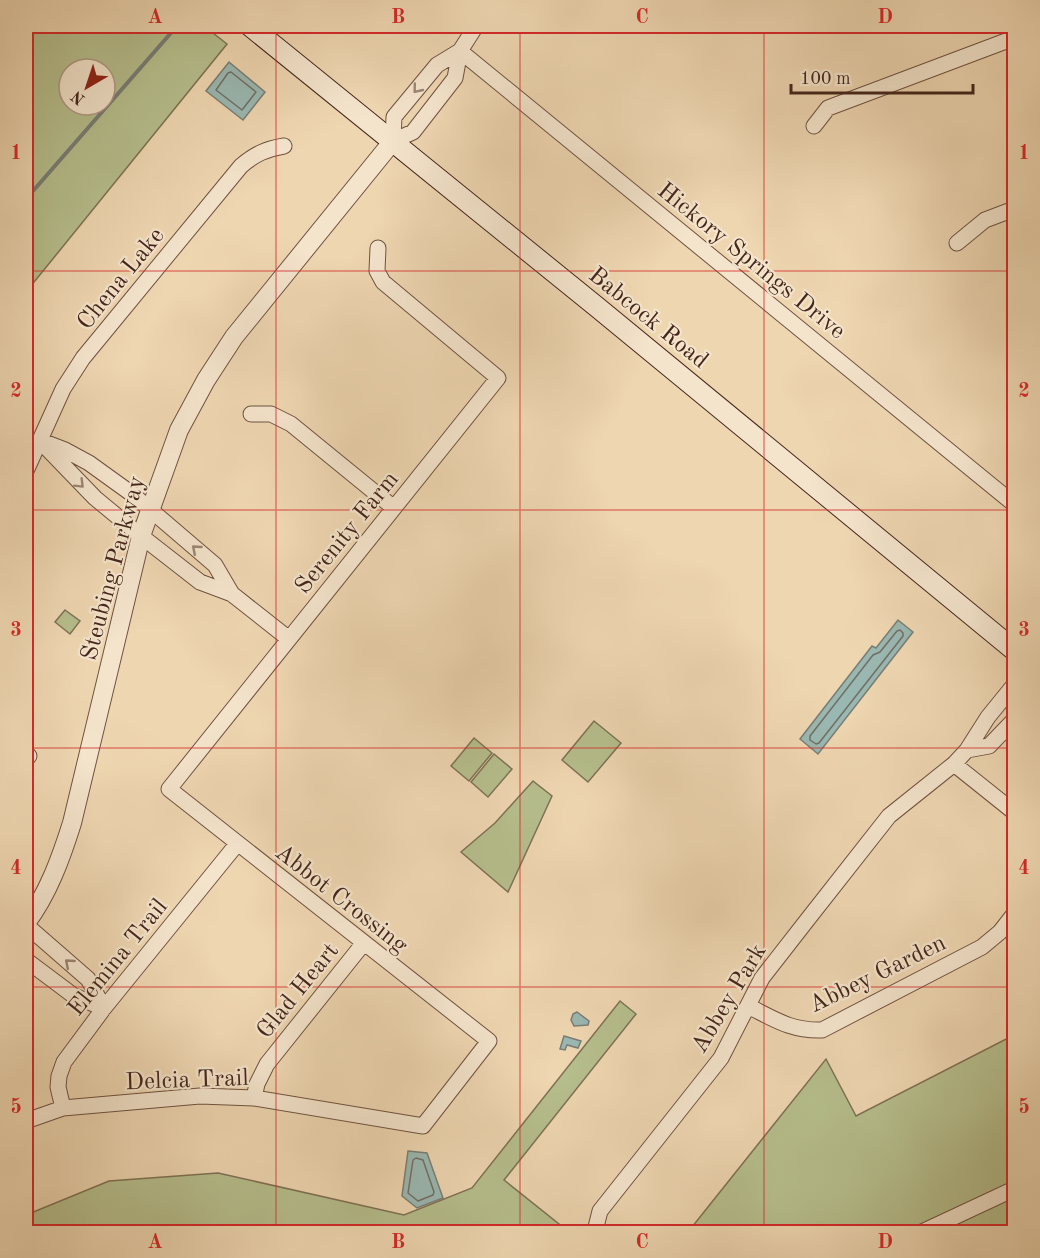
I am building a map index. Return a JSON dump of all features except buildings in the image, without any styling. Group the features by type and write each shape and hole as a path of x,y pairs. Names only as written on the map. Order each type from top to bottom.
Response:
{"main road":[{"name":"Babcock Road","path":"250,26 1014,650"}],"street":[{"path":"460,51 437,64 394,117 393,141 413,132 455,78 460,51 476,26"},
{"path":"814,126 828,108 1014,38"},
{"name":"Hickory Springs Drive","path":"460,51 1014,504"},
{"name":"Steubing Parkway","path":"26,924 36,909 66,843 141,536 149,508 179,430 206,380 234,337 393,141"},
{"name":"Chena Lake","path":"26,471 63,389 83,358 241,166 256,153 284,146"},
{"path":"957,243 985,220 1014,209"},
{"name":"Serenity Farm","path":"168,789 224,710 289,639 498,378 383,282 377,271 378,248"},
{"path":"251,414 271,414 291,424 394,508"},
{"path":"40,441 65,450 89,463 149,508 215,566 232,594"},
{"path":"40,441 95,498 141,536 200,582 232,594 289,639"},
{"name":"Abbey Park","path":"595,1231 600,1211 721,1058 762,978 889,816 954,764 967,750 988,717 1014,685"},
{"name":"Abbey Park","path":"967,750 988,746 1014,720"},
{"path":"954,764 1014,812"},
{"name":"Abbot Crossing","path":"168,789 489,1041 423,1126"},
{"name":"Elemina Trail","path":"63,1108 58,1087 64,1062 104,1008 237,844"},
{"name":"Abbey Garden","path":"748,1006 803,1031 822,1030 982,947 1000,932 1014,914"},
{"path":"26,924 88,979 104,1008"},
{"name":"Glad Heart","path":"254,1098 257,1084 267,1064 363,944"},
{"path":"26,960 74,996 104,1008"},
{"name":"Delcia Trail","path":"26,1121 63,1108 200,1096 254,1098 423,1126"},
{"path":"922,1233 1014,1189"}],"green space":[{"path":"26,26 204,26 227,44 26,292"},
{"path":"65,610 80,621 70,634 55,622"},
{"path":"594,721 621,743 588,782 562,760"},
{"path":"474,738 492,753 469,781 451,766"},
{"path":"494,754 512,769 488,797 471,782"},
{"path":"533,781 552,796 508,892 461,852 495,823"},
{"path":"620,1001 636,1014 504,1180 566,1232 26,1232 26,1215 109,1181 218,1173 404,1215 472,1188"},
{"path":"1014,1035 1014,1232 688,1232 826,1059 856,1116"}],"water":[{"path":"229,62 265,92 243,120 206,91"},
{"path":"898,620 913,632 818,754 800,739 872,646 876,648"},
{"path":"577,1012 589,1021 588,1025 574,1026 571,1020 573,1014"},
{"path":"564,1036 581,1041 578,1048 567,1045 565,1050 560,1049"},
{"path":"408,1151 427,1153 443,1198 417,1208 402,1196"}],"waterway":[{"path":"26,199 177,26"}]}
